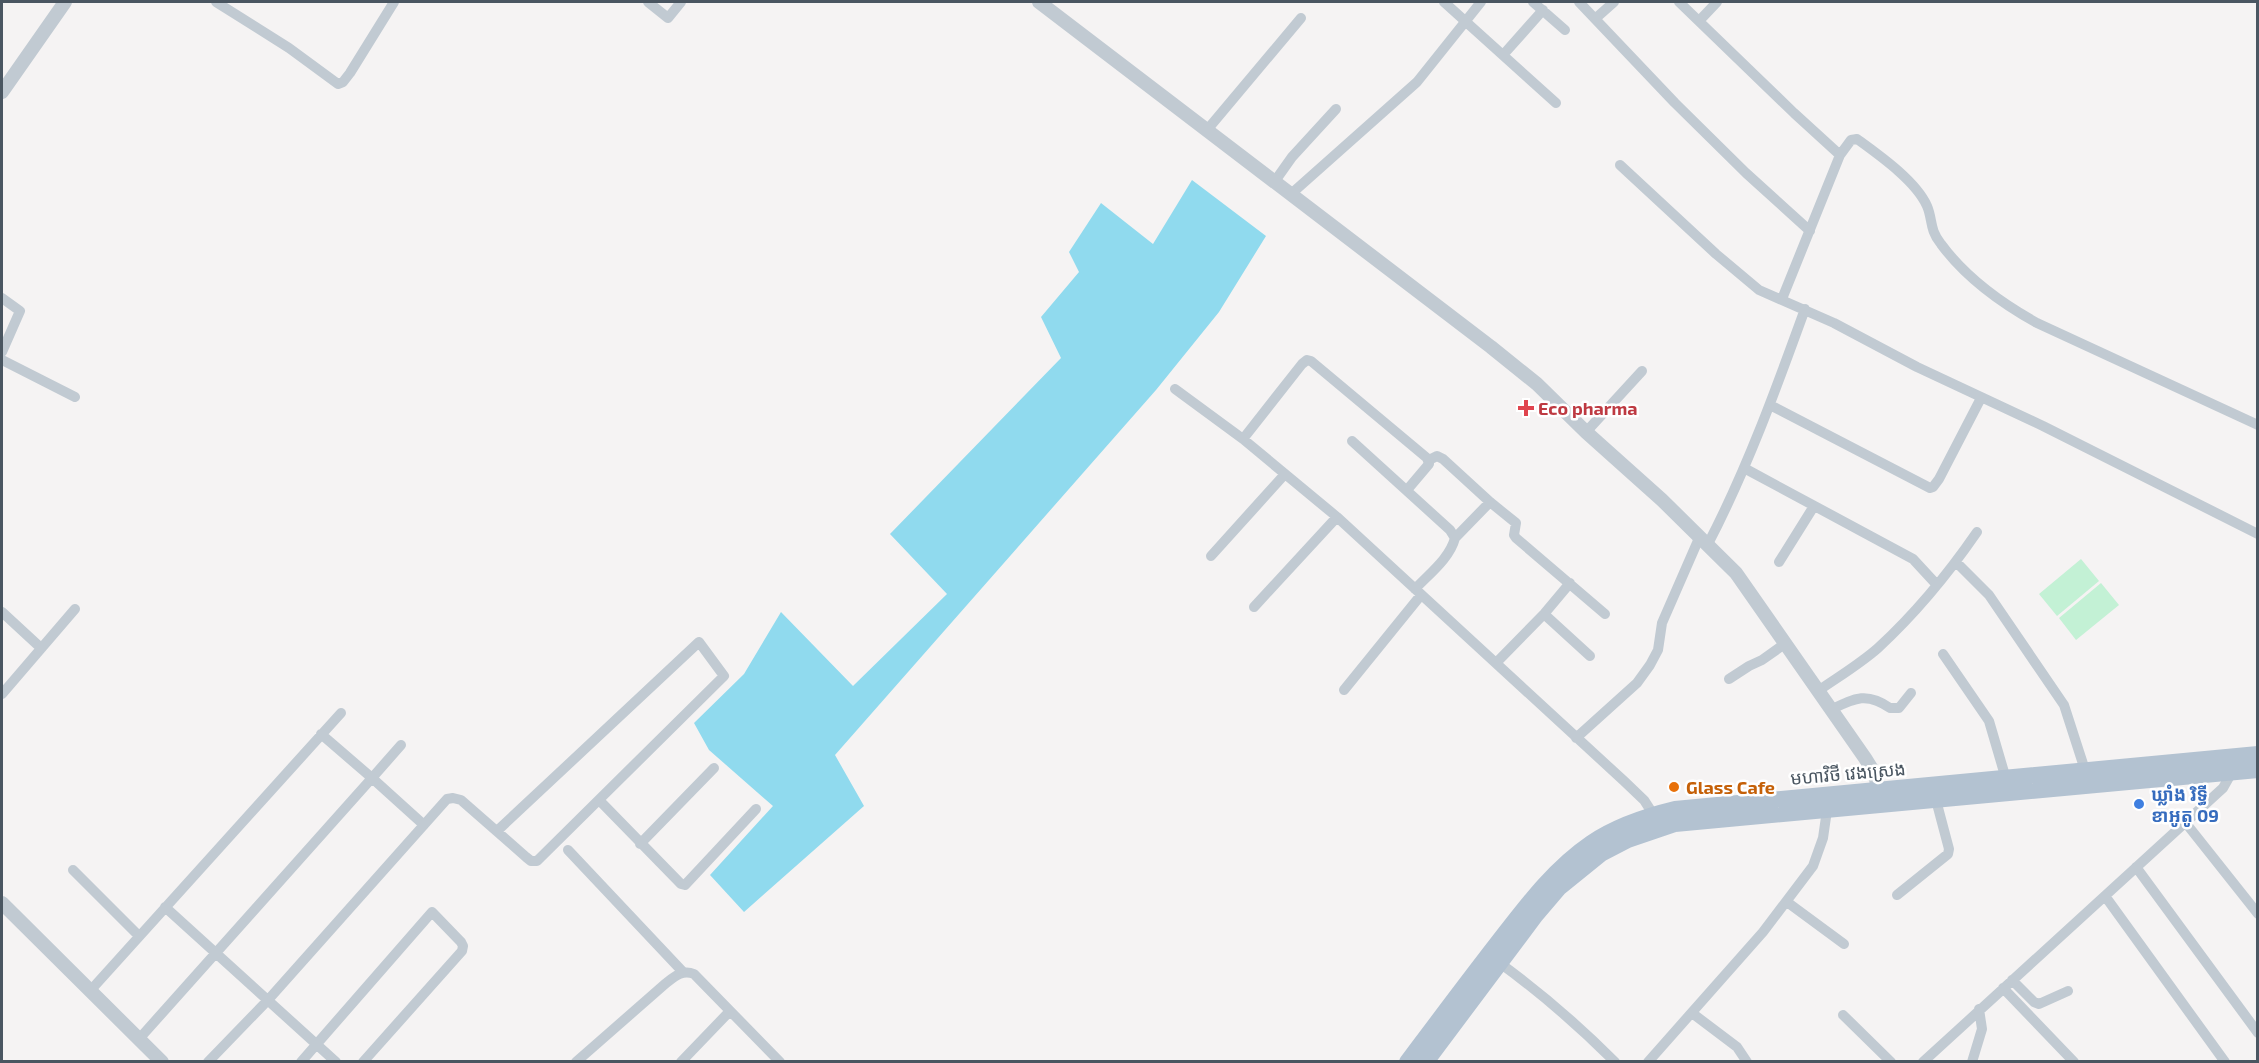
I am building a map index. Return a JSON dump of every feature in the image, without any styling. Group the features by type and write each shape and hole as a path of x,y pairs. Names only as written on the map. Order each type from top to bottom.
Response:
{"main road":[{"name":"មហាវិថី វេងស្រេង","path":"1407,1062 1494,959 1560,888 1601,854 1628,840 1675,824 1827,810 1880,797 1936,800 2231,764 2258,754"},
{"name":"មហាវិថី វេងស្រេង","path":"1426,1062 1533,895 1566,861 1592,842 1619,827 1653,814 1675,809 1880,797 2085,770 2231,764 2258,770"}],"street":[{"path":"2,92 65,2"},
{"path":"216,2 289,48 338,84 343,82 350,73 394,2"},
{"path":"648,2 668,18 681,2"},
{"path":"1039,2 1538,384 1586,432 1704,540 1736,573 1866,758 1875,774 1880,797"},
{"path":"1444,2 1556,103"},
{"path":"1291,194 1417,82 1481,2"},
{"path":"1533,2 1565,30"},
{"path":"1579,2 1683,111 1810,231"},
{"path":"1596,18 1614,2"},
{"path":"1679,2 1840,155"},
{"path":"1699,21 1717,2"},
{"path":"1503,55 1543,10"},
{"path":"1207,130 1301,18"},
{"path":"1275,181 1292,157 1336,109"},
{"path":"1782,299 1840,155 1851,140 1857,139 1881,157 1915,189 1928,207 1932,231 1952,258 2010,308 2079,343 2258,425"},
{"path":"1620,165 1716,254 1759,290 1805,309 2258,534"},
{"path":"2,298 20,311 2,352"},
{"path":"1576,738 1636,683 1650,665 1658,650 1662,623 1744,468 1805,309"},
{"path":"2,360 75,397"},
{"path":"1243,439 1307,360 1429,460"},
{"path":"1586,432 1642,371"},
{"path":"1175,388 1243,439 1337,517 1624,781 1644,800 1653,814"},
{"path":"1770,405 1930,488 1934,487 1939,479 1981,398"},
{"path":"1352,441 1450,530 1455,538"},
{"path":"1429,460 1437,456 1443,459 1516,523 1514,535 1516,538 1605,614"},
{"path":"1407,490 1429,464 1429,460"},
{"path":"1744,468 1913,559 1937,585"},
{"path":"1211,556 1285,474"},
{"path":"1344,690 1448,552 1455,538 1490,502"},
{"path":"1779,562 1814,506"},
{"path":"1254,607 1337,517"},
{"path":"1818,691 1877,649 1915,611 1956,562 1977,532"},
{"path":"1956,562 1989,595 2064,705 2085,770"},
{"path":"1496,663 1544,614 1570,583"},
{"path":"2,692 75,609"},
{"path":"2,612 41,648"},
{"path":"1544,614 1590,656"},
{"path":"208,1062 268,1000 447,799 461,800 526,857 531,861 537,861 724,676 699,642 497,831"},
{"path":"1729,679 1786,643"},
{"path":"1942,654 1989,721 2006,779"},
{"path":"1832,709 1854,699 1867,698 1878,700 1890,708 1899,708 1911,693"},
{"path":"90,990 340,713"},
{"path":"321,734 424,825"},
{"path":"139,1039 401,745"},
{"path":"1923,1062 2223,788 2231,764"},
{"path":"640,844 714,768"},
{"path":"599,800 640,844 681,884 685,885 756,809"},
{"path":"1897,895 1948,854 1949,849 1936,800"},
{"path":"1648,1062 1787,902 1819,855 1824,838 1827,810"},
{"path":"2185,822 2258,914"},
{"path":"567,850 683,972"},
{"path":"2136,867 2258,1033"},
{"path":"73,870 139,936"},
{"path":"2105,896 2225,1062"},
{"path":"1787,902 1844,944"},
{"path":"2,903 162,1062"},
{"path":"165,907 336,1062"},
{"path":"302,1062 432,912 461,942 462,951 363,1062"},
{"path":"1494,959 1576,1022 1615,1062"},
{"path":"576,1062 677,974 688,971 694,974 780,1062"},
{"path":"2012,980 2034,1002 2039,1004 2068,991"},
{"path":"2002,988 2074,1062"},
{"path":"1972,1062 1982,1029 1979,1009"},
{"path":"681,1062 730,1011"},
{"path":"1692,1013 1737,1047 1747,1062"},
{"path":"1843,1015 1891,1062"}],"green space":[{"path":"2081,559 2099,581 2057,616 2039,594"},
{"path":"2101,583 2119,605 2076,640 2059,618"}],"water":[{"path":"1192,180 1266,236 1219,312 1156,390 835,755 864,806 744,912 710,875 773,806 709,750 694,723 744,674 781,612 853,686 947,594 890,534 1061,358 1041,317 1079,272 1069,252 1101,203 1153,244"}],"place":[{"name":"Eco pharma","path":"1526,408"},
{"name":"Glass Cafe","path":"1674,787"},
{"name":"ឃ្លាំង រិទ្ធី ខាអូតូ 09","path":"2139,804"}]}
